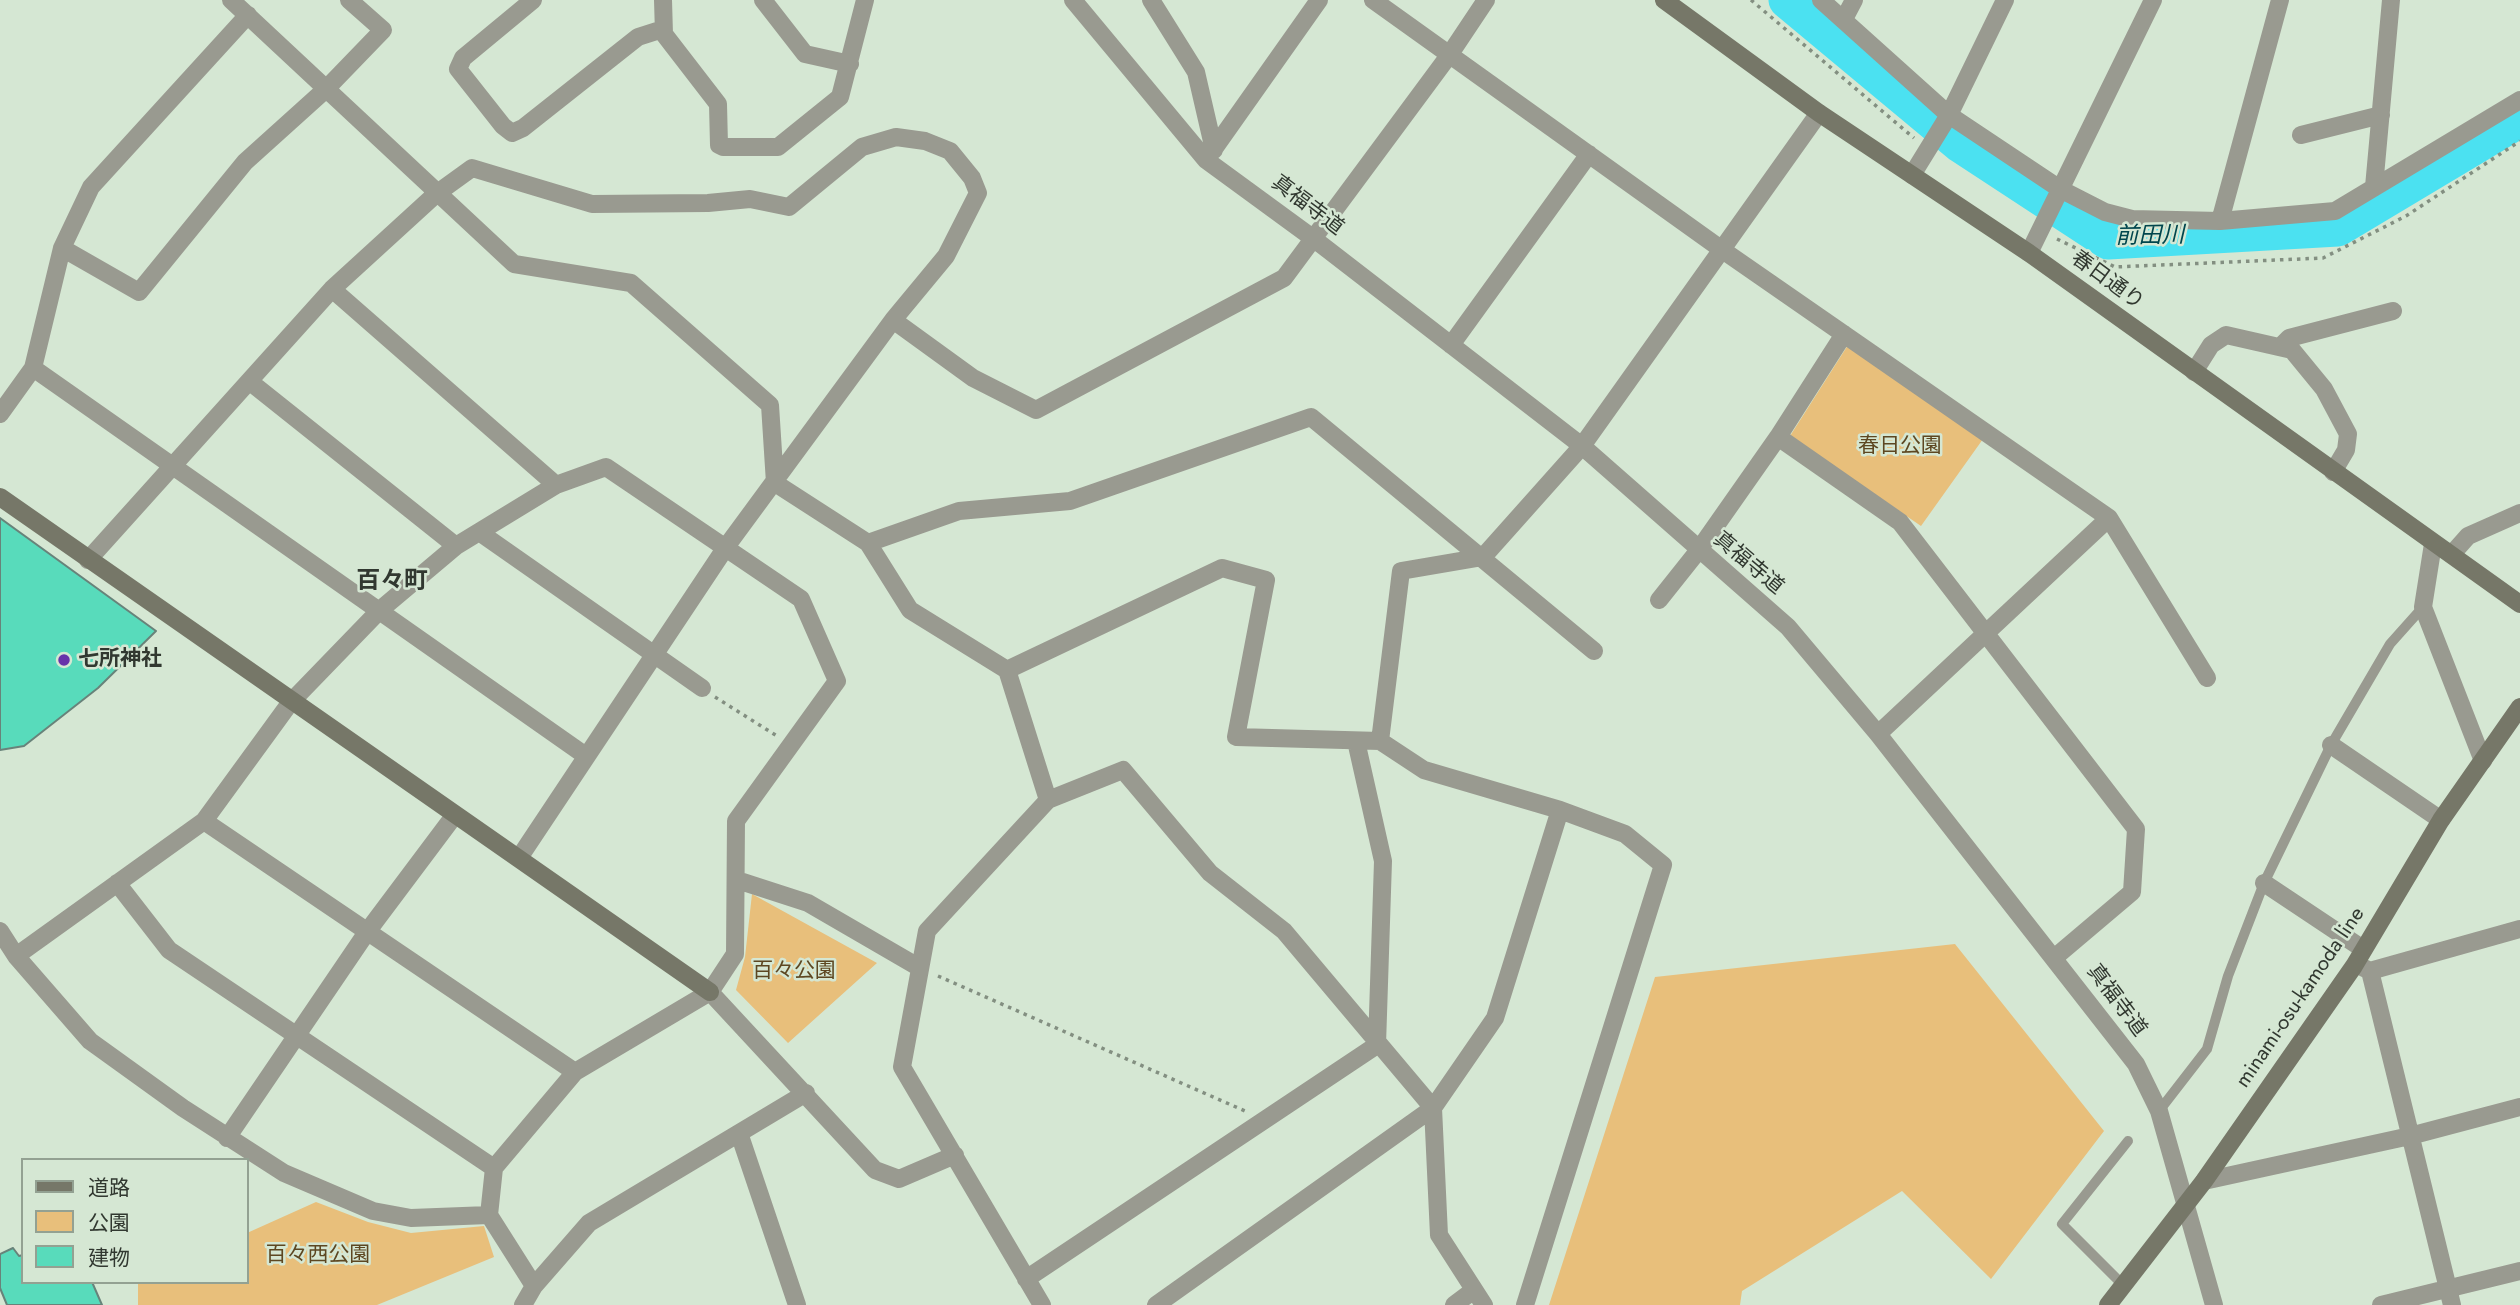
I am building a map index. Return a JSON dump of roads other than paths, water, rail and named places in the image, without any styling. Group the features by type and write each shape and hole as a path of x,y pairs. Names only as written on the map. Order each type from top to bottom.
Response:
{"street":[{"path":"231,0 514,264 631,283 770,405 775,483"},
{"path":"62,247 139,292 245,162 326,89 383,30 350,0"},
{"path":"533,0 463,58 458,69 503,126 512,133 523,128 638,37 663,29"},
{"path":"663,0 663,29 718,104 719,145 723,147 778,147 840,97 865,0"},
{"path":"764,0 805,54 850,64"},
{"name":"真福寺道","path":"1073,0 1210,155 1582,446 1698,551 1788,627 1878,734 2136,1065 2159,1111 2214,1305"},
{"path":"1151,0 1196,72 1210,155"},
{"path":"1210,155 1319,0"},
{"path":"1373,0 1721,249 2109,518 2207,678"},
{"path":"893,320 973,378 1036,410 1284,278 1450,54 1486,0"},
{"name":"春日通り","path":"1664,0 1819,113 2029,253 2520,604"},
{"path":"1821,0 1949,115 2060,189 2105,212 2132,219 2220,221 2335,211 2520,100"},
{"path":"1844,19 1854,0"},
{"path":"1912,175 1949,115 2006,0"},
{"path":"2029,253 2153,0"},
{"path":"2220,221 2280,0"},
{"path":"2374,187 2391,0"},
{"path":"0,414 33,369 62,247 91,187 248,15"},
{"path":"1380,741 1401,571 1482,557 1582,446 1819,113"},
{"path":"2301,135 2381,115"},
{"path":"88,560 172,463 332,289 436,194 472,168 592,204 696,204 750,199 789,207 862,147 895,137 926,141 950,151 972,178 978,193 946,256 893,320 726,547 519,858"},
{"path":"1451,345 1588,154"},
{"path":"332,289 556,485"},
{"path":"2280,347 2290,338 2393,311"},
{"path":"1659,600 1698,551 1778,437 1844,334"},
{"path":"2194,372 2211,345 2226,334 2292,350 2324,389 2348,434 2346,450 2333,472"},
{"path":"33,369 172,463 586,756"},
{"path":"249,381 456,546"},
{"path":"867,543 960,511 1070,501 1311,417 1594,650"},
{"path":"1778,437 1900,522 2136,830 2132,892 2054,958"},
{"path":"16,956 204,821 290,702 380,610 456,546 556,485 606,467 801,599 837,681 736,821 735,954 710,992 575,1072 494,1168 489,1215 534,1286"},
{"path":"775,483 867,543 909,610 1007,670 1048,800"},
{"path":"0,498 710,992 875,1170 899,1179 955,1155"},
{"path":"2452,554 2468,536 2520,513"},
{"path":"1878,734 2109,518"},
{"path":"479,532 702,688"},
{"path":"2433,544 2423,607 2483,761"},
{"path":"1007,670 1222,568 1266,580 1236,737 1380,741 1424,770 1560,810 1625,834 1664,864 1525,1305"},
{"name":"minami-osu-kamoda line","path":"2108,1305 2204,1181 2363,962 2441,820 2520,707"},
{"path":"1356,741 1383,861 1377,1045"},
{"path":"2331,745 2441,820"},
{"path":"1042,1305 902,1067 926,931 1048,800 1123,770 1210,873 1284,931 1377,1045 1433,1108 1439,1235 1484,1305"},
{"path":"1156,1305 1433,1108 1496,1018 1560,810"},
{"path":"227,1138 367,932 454,816"},
{"path":"204,821 575,1072"},
{"path":"737,880 808,904 920,968"},
{"path":"117,883 169,950 494,1168"},
{"path":"2264,883 2363,962 2450,1297"},
{"path":"2363,962 2520,929"},
{"path":"0,931 16,956 90,1041 227,1138 284,1173 373,1211 411,1217 489,1215"},
{"path":"1026,1279 1377,1045"},
{"path":"523,1305 534,1286 589,1223 806,1093"},
{"path":"2204,1181 2410,1136 2520,1107"},
{"path":"740,1133 797,1305"},
{"path":"2381,1305 2450,1297 2520,1271"},
{"path":"1454,1305 1474,1290"}],"lane":[{"path":"2159,1111 2207,1049 2228,976 2264,883 2331,745 2390,644 2423,607"},
{"path":"2123,1285 2062,1224 2128,1142"}],"waterway":[{"name":"前田川","path":"1787,0 1960,144 2108,241 2338,228 2520,119"}],"place":[{"name":"七所神社","path":"64,660"}],"district":[{"name":"百々町","path":"392,582"}],"park label":[{"name":"春日公園","path":"1900,447"},
{"name":"百々公園","path":"794,972"},
{"name":"百々西公園","path":"318,1256"}]}
